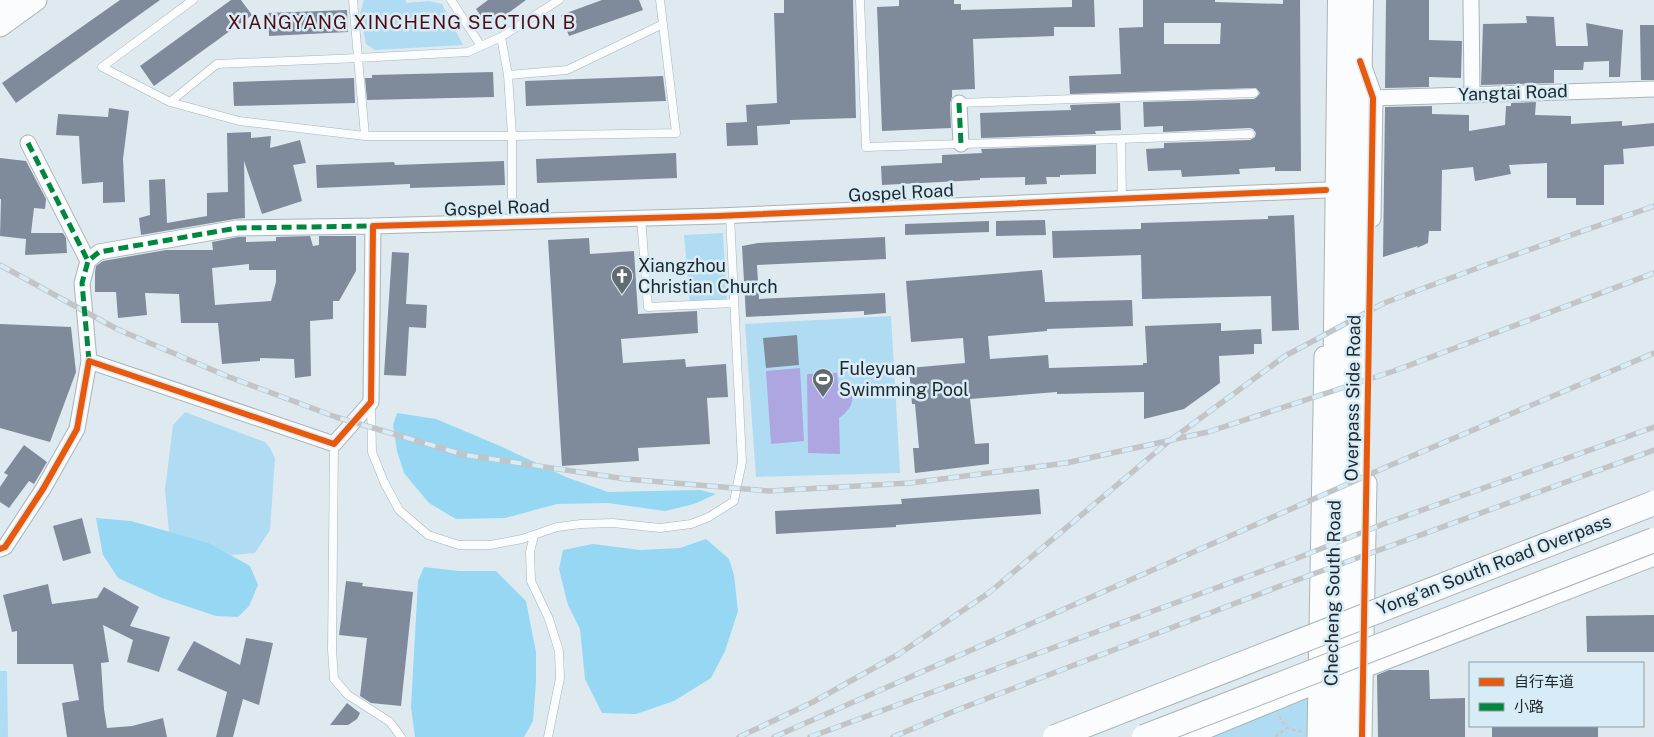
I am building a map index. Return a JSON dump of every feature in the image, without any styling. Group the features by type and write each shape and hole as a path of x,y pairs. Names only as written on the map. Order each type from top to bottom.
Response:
{"main road":[{"path":"0,6 8,0"},
{"path":"0,26 36,0"},
{"name":"Checheng South Road","path":"1322,735 1340,0"},
{"name":"Checheng South Road","path":"1349,737 1360,274 1361,0"},
{"name":"Yong'an South Road Overpass","path":"1055,737 1654,503"},
{"name":"Yong'an South Road Overpass","path":"1144,737 1654,540"}],"street":[{"path":"1471,0 1472,94"},
{"name":"Overpass Side Road","path":"1360,61 1373,98 1362,737"},
{"name":"Overpass Side Road","path":"1322,735 1318,683 1326,190 1328,116 1339,74"},
{"name":"Yangtai Road","path":"1373,98 1654,89"},
{"path":"959,104 961,144"},
{"path":"0,549 5,547 44,488 77,429 89,361 82,283 88,261 28,143"},
{"name":"Gospel Road","path":"88,261 99,252 237,228 730,216 1326,190"},
{"path":"89,361 334,444 371,402 372,226"},
{"path":"1364,668 1654,556"},
{"path":"1186,737 1318,683"}],"lane":[{"path":"193,0 102,67 170,102 239,121 365,136 676,133 660,0"},
{"path":"352,0 365,136"},
{"path":"451,0 481,46"},
{"path":"170,102 217,64 468,52 501,37 559,0"},
{"path":"860,0 866,147 1250,134"},
{"path":"508,75 567,70 663,24"},
{"path":"501,37 508,75 512,136 512,222"},
{"path":"959,104 1254,93"},
{"path":"1121,139 1122,198"},
{"path":"371,402 372,452 384,482 399,510 428,535 458,545 490,545 522,539 557,527 581,524 613,524 660,528 692,524 709,517 734,501 742,462 730,216"},
{"path":"641,218 648,307 734,303"},
{"path":"334,444 332,650 334,680 348,695 390,722 401,737"},
{"path":"534,535 530,552 531,581 549,619 559,651 560,678 548,737"}],"path":[{"path":"1274,701 1277,712 1287,728 1322,735"},
{"path":"1274,737 1287,728"}],"shaded area":[{"path":"364,0 405,0 407,3 429,1 442,4 463,45 375,50 366,44 360,13"},
{"path":"723,233 727,303 690,305 684,235"},
{"name":"Fuleyuan Swimming Pool","path":"891,316 900,473 756,477 745,324"},
{"path":"800,368 804,441 771,444 766,371"},
{"path":"837,373 838,382 852,394 849,409 839,418 840,454 808,453 807,374"},
{"path":"185,412 265,442 275,458 270,530 255,553 231,555 209,543 169,532 165,490 173,425"},
{"path":"397,413 436,419 566,477 608,492 700,490 716,494 694,504 665,511 608,503 557,504 505,518 456,519 429,503 404,473 397,451 393,425"},
{"path":"96,518 131,521 209,543 250,566 258,585 249,606 238,617 216,616 162,598 118,578 103,555"},
{"path":"706,539 729,559 734,575 738,611 725,651 711,678 674,701 636,714 602,713 585,679 580,629 568,605 559,569 563,550 593,544 640,550 680,548"},
{"path":"424,567 459,571 496,571 526,601 536,652 536,682 533,721 524,737 415,737 411,707 418,581"},
{"path":"0,671 7,671 8,737 0,737"},
{"path":"1318,683 1317,737 1186,737"}],"building":[{"path":"120,0 160,0 16,103 2,83"},
{"path":"231,0 241,0 252,15 154,86 140,66"},
{"path":"488,0 526,0 489,27 476,9"},
{"path":"602,0 639,0 643,10 569,36 561,15"},
{"path":"784,0 853,0 856,118 790,120 790,124 757,126 758,145 727,146 726,123 747,122 746,105 777,103 774,13 784,13"},
{"path":"899,0 954,0 954,4 961,4 961,10 1072,7 1072,0 1094,0 1095,27 1054,27 1054,36 973,39 975,89 952,90 950,103 951,128 882,131 877,7 899,6"},
{"path":"1143,0 1215,0 1215,2 1283,4 1283,0 1300,0 1301,171 1275,171 1275,167 1239,169 1240,174 1182,177 1181,170 1148,171 1146,149 1164,148 1164,143 1250,140 1255,137 1256,133 1250,128 1163,132 1163,126 1144,127 1143,102 1254,99 1260,93 1256,88 1070,94 1069,76 1121,74 1119,28 1143,27","holes":["1164,23 1221,23 1220,44 1164,44"]},
{"path":"1386,0 1429,0 1429,40 1462,41 1461,78 1429,77 1429,87 1385,88"},
{"path":"347,10 348,32 269,36 268,13"},
{"path":"1526,16 1554,17 1556,46 1588,46 1586,23 1623,30 1620,77 1609,77 1609,61 1584,62 1583,70 1554,70 1554,83 1481,85 1483,24 1527,23"},
{"path":"1640,25 1654,25 1654,80 1641,80"},
{"path":"493,72 494,97 367,100 365,78 372,78 372,75"},
{"path":"663,76 666,101 526,106 525,81"},
{"path":"354,78 355,103 234,106 233,82"},
{"path":"1536,102 1535,115 1571,116 1571,124 1622,121 1622,126 1654,123 1654,146 1623,149 1624,164 1604,165 1604,205 1576,205 1576,198 1547,198 1547,163 1509,165 1511,174 1475,181 1473,167 1442,170 1441,231 1429,231 1428,243 1417,248 1418,246 1383,257 1385,107 1432,106 1432,114 1469,115 1469,131 1505,125 1506,106 1511,106 1511,103"},
{"path":"1120,103 1121,130 1095,131 1096,134 981,138 980,113 1071,110 1070,105"},
{"path":"109,108 129,111 123,159 125,202 103,203 103,182 82,184 79,136 56,135 58,114 108,117"},
{"path":"251,132 251,138 271,136 270,148 300,140 306,163 293,165 302,201 262,214 244,161 245,218 141,235 139,218 150,215 149,180 165,179 167,223 207,216 207,193 228,192 227,133"},
{"path":"1096,145 1096,174 1046,177 1047,184 1025,185 1025,177 980,178 980,180 882,185 881,166 942,163 942,155 982,153 981,149"},
{"path":"676,153 677,178 537,183 536,159"},
{"path":"0,158 26,161 46,199 45,209 34,208 31,233 63,233 66,238 67,253 25,255 26,239 0,236"},
{"path":"504,161 505,185 410,188 410,184 317,188 316,165 394,162 395,165"},
{"path":"1294,215 1299,330 1272,331 1271,296 1142,299 1141,255 1053,258 1052,231 1141,229 1141,223 1268,219 1268,216"},
{"path":"1045,220 1046,235 996,236 996,221"},
{"path":"989,221 989,232 905,235 905,224"},
{"path":"310,236 313,246 319,245 319,236 356,236 356,271 339,301 333,301 333,319 310,321 311,376 295,378 294,359 260,358 260,361 222,364 218,323 181,323 179,294 145,293 147,315 118,318 116,292 95,292 96,266 103,261 166,250 213,250 212,242 238,237 246,237 246,242 276,241 276,237","holes":["249,264 249,270 276,270 276,282 271,301 215,305 212,268"]},
{"path":"885,237 886,259 757,265 759,299 885,293 886,313 864,315 864,311 746,317 742,246 758,243"},
{"path":"589,238 590,254 634,251 638,314 697,311 698,333 621,339 623,363 685,359 686,367 726,364 728,397 707,398 710,444 638,448 639,461 562,466 548,240"},
{"path":"392,252 409,253 406,304 427,305 426,328 409,327 406,376 384,375"},
{"path":"1042,270 1045,302 1132,300 1133,326 1047,329 1047,331 988,336 990,359 1048,355 1049,368 1143,365 1143,363 1147,363 1145,326 1221,323 1221,331 1261,329 1262,344 1254,344 1254,354 1219,356 1220,383 1184,409 1144,419 1144,392 1057,394 1057,392 970,399 975,444 989,443 989,464 915,473 913,448 919,448 909,368 965,363 963,338 911,342 906,281"},
{"path":"0,324 71,327 76,372 50,442 0,428"},
{"path":"797,335 799,365 766,368 763,338"},
{"path":"24,445 47,462 34,484 29,481 9,508 0,502 0,487 8,475 4,473"},
{"path":"1039,489 1041,514 896,525 896,527 776,534 775,511 902,504 901,499"},
{"path":"82,518 91,553 63,561 53,526"},
{"path":"346,581 363,583 362,586 413,592 401,706 371,703 360,696 367,638 339,635"},
{"path":"48,584 52,604 97,598 104,587 139,607 130,626 170,637 159,672 127,662 133,640 103,625 109,662 101,663 107,728 132,726 163,718 167,737 67,737 62,703 79,700 73,664 17,664 17,631 12,632 3,595"},
{"path":"1654,615 1654,652 1587,652 1586,616"},
{"path":"246,638 273,643 259,705 243,699 233,737 216,737 227,692 177,670 194,641 240,665"},
{"path":"1389,670 1429,670 1430,699 1465,698 1465,737 1378,737 1377,675"},
{"path":"347,703 360,713 357,719 348,725 330,725"},
{"path":"1492,727 1598,727 1598,737 1492,737"}],"railway":[{"path":"739,737 813,702 899,654 990,592 1168,442 1285,356 1384,303 1654,206"},
{"path":"0,265 117,329 229,377 336,417 465,455 626,479 769,491 910,483 1066,463 1208,432 1394,371 1654,273"},
{"path":"774,737 1384,468 1654,353"},
{"path":"810,737 1295,559 1386,523 1654,427"},
{"path":"893,737 957,710 1283,585 1654,450"}],"marked path":[{"path":"959,103 961,144"},
{"path":"28,143 88,261"},
{"path":"89,361 82,283 88,261 99,252 237,228 373,226"}],"cycle path":[{"path":"1360,61 1373,98 1362,737"},
{"path":"0,549 5,547 43,489 77,429 89,361 334,444 371,402 373,226 718,216 1326,190"}],"place":[{"name":"Xiangzhou Christian Church","path":"622,295"},
{"name":"Fuleyuan Swimming Pool","path":"823,398"}],"district":[{"name":"XIANGYANG XINCHENG SECTION B","path":"402,22"}]}
